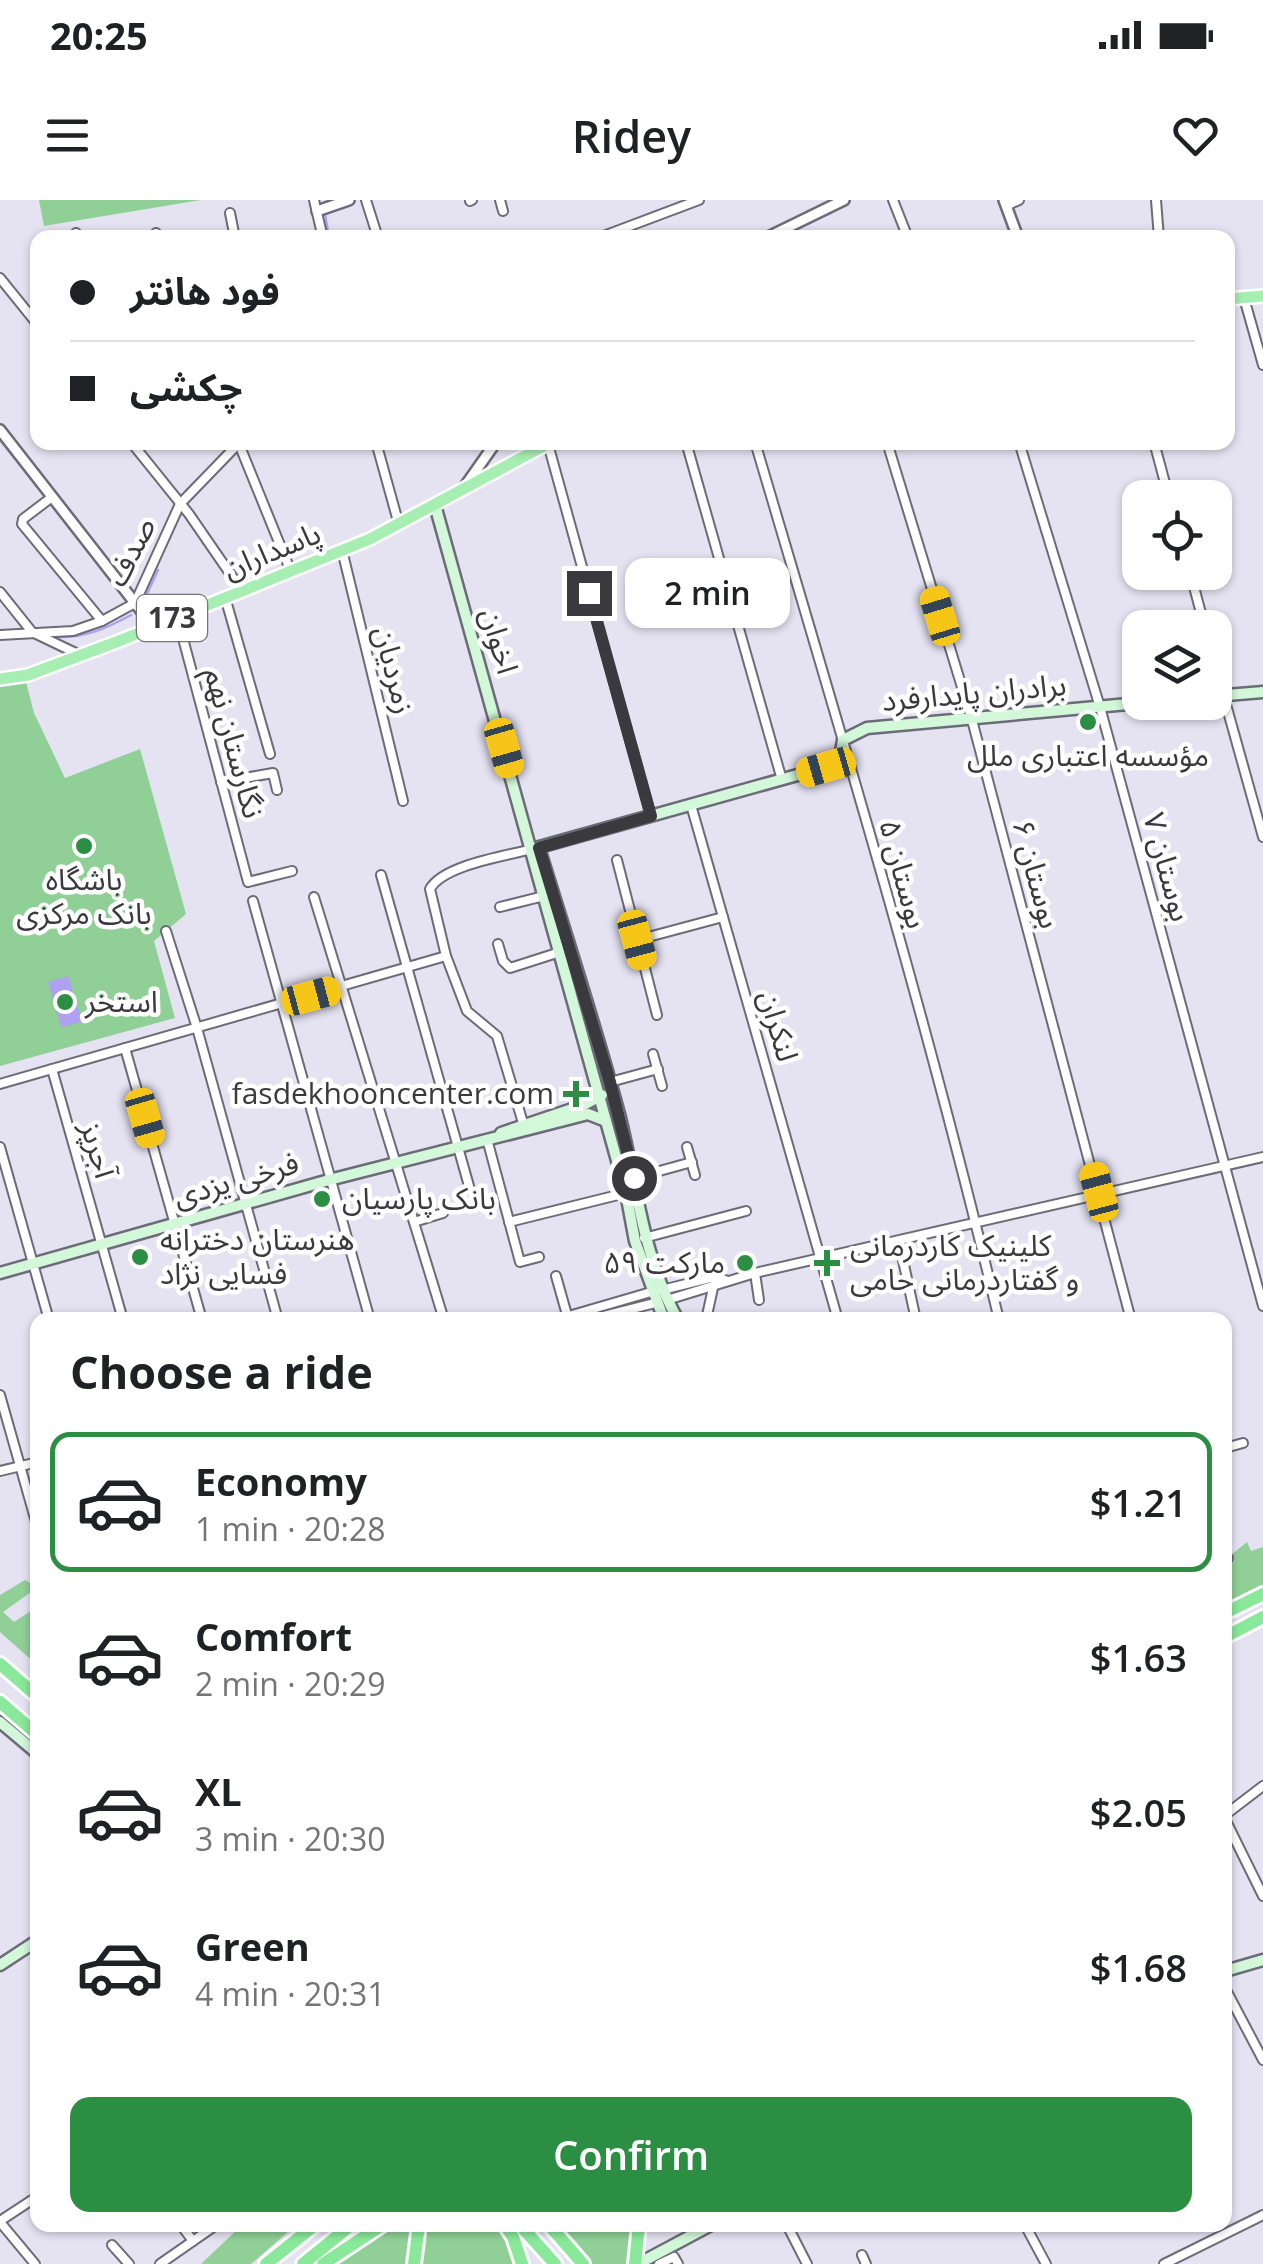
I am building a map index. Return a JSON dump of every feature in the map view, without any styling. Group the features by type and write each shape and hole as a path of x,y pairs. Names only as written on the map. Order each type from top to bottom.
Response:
{"highway":[{"path":"1232,1610 1263,1594"},
{"path":"1232,1633 1263,1617"},
{"path":"0,1664 30,1690"},
{"path":"0,1702 30,1728"},
{"path":"267,2263 296,2232"},
{"path":"267,2263 306,2232"},
{"path":"303,2264 342,2232"},
{"path":"323,2264 371,2232"},
{"path":"414,2264 419,2232"},
{"path":"508,2232 522,2264"},
{"path":"526,2232 555,2264"},
{"path":"555,2232 583,2264"},
{"path":"638,2261 639,2232"}],"main road":[{"path":"1235,299 1263,296"},
{"name":"پاسداران","path":"0,679 28,675 291,572 399,525 536,450"},
{"name":"اخوان","path":"435,505 536,848"},
{"path":"1232,695 1263,692"},
{"name":"برادران پایدارفرد","path":"536,848 826,767 841,752 843,740 867,728 1122,705"},
{"path":"536,848 545,896 626,1193 634,1242 659,1296 672,1312"},
{"path":"536,848 618,1111 662,1312"},
{"name":"فرخی یزدی","path":"487,1139 523,1123 584,1105 611,1087"},
{"name":"فرخی یزدی","path":"0,1273 458,1146 588,1114 606,1118 618,1111"},
{"path":"0,1722 30,1747"},
{"path":"0,1965 30,1945"},
{"path":"1232,1968 1263,1960"},
{"path":"638,2261 697,2232"}],"street":[{"path":"315,206 349,200"},
{"path":"366,200 375,230"},
{"path":"500,200 504,211"},
{"path":"619,230 699,200"},
{"path":"782,230 844,200"},
{"path":"893,200 905,230"},
{"path":"1015,230 1005,203 1019,200"},
{"path":"1156,200 1158,230"},
{"path":"230,213 233,230"},
{"path":"0,278 30,315"},
{"path":"1244,298 1263,365"},
{"path":"0,430 152,626"},
{"path":"137,450 242,591"},
{"name":"صدف","path":"0,635 73,631 135,604 180,504 232,450"},
{"path":"242,450 291,572"},
{"path":"378,450 399,525"},
{"path":"462,491 490,450"},
{"path":"551,450 651,816"},
{"path":"688,450 782,780"},
{"name":"بوستان ۵","path":"757,450 843,740 998,1312"},
{"name":"بوستان ۶","path":"888,450 972,720 1128,1312"},
{"name":"بوستان ۷","path":"1021,450 1100,708 1263,1306"},
{"path":"1156,450 1164,480"},
{"path":"52,497 23,519 22,524 102,621"},
{"name":"زمردیان","path":"342,550 403,800"},
{"path":"0,592 32,632 80,655"},
{"path":"224,597 270,754"},
{"name":"نگارستان نهم","path":"176,616 248,882 292,871"},
{"path":"1227,720 1263,836"},
{"path":"221,782 272,773 277,790"},
{"name":"لنکران","path":"692,805 836,1312"},
{"path":"523,1123 496,1036 468,1011 446,956 431,900 434,882 447,873 536,848"},
{"path":"617,860 657,1015"},
{"path":"381,875 469,1186"},
{"path":"500,907 545,896"},
{"path":"314,897 442,1312"},
{"path":"254,901 368,1312"},
{"path":"637,940 723,918"},
{"path":"166,931 276,1312"},
{"path":"498,944 502,961 510,968 560,952"},
{"path":"0,1084 446,956"},
{"path":"126,1048 200,1312"},
{"path":"653,1054 662,1086"},
{"name":"آجرپز","path":"52,1069 122,1312"},
{"path":"611,1087 658,1070"},
{"path":"487,1139 520,1262 539,1257"},
{"path":"687,1146 695,1175"},
{"path":"0,1147 47,1312"},
{"path":"581,1312 713,1288 725,1280 754,1273 1263,1156"},
{"path":"634,1178 692,1162"},
{"path":"509,1222 626,1193"},
{"path":"644,1238 746,1210"},
{"path":"414,1222 443,1213"},
{"path":"899,1242 914,1312"},
{"path":"754,1273 759,1300"},
{"path":"556,1276 565,1312"},
{"path":"612,1312 710,1278 725,1280"},
{"path":"708,1312 713,1288"},
{"path":"0,1395 30,1501"},
{"path":"1232,1446 1242,1443"},
{"path":"0,1471 30,1464"},
{"path":"1232,1811 1263,1786"},
{"path":"1232,1832 1263,1896"},
{"path":"1232,2001 1263,2060"},
{"path":"30,2201 0,2221 35,2264"},
{"path":"1232,2230 1260,2216 1263,2230"},
{"path":"186,2232 193,2241"},
{"path":"165,2263 206,2232"},
{"path":"791,2232 807,2264"},
{"path":"1029,2232 1046,2264"},
{"path":"1164,2264 1228,2232"},
{"path":"112,2245 128,2264"},
{"path":"659,2264 676,2260"}],"green space":[{"path":"39,200 201,200 44,226"},
{"name":"باشگاه بانک مرکزی","path":"26,682 34,713 65,778 140,749 186,914 154,941 175,1018 0,1066 0,687"},
{"path":"1247,1542 1251,1551 1263,1547 1263,1585 1232,1600 1232,1554"},
{"path":"25,1580 30,1583 30,1593 3,1612 14,1622 30,1612 30,1659 0,1632 0,1595"},
{"path":"235,2232 288,2232 251,2264 201,2264"},
{"path":"377,2232 415,2232 411,2264 330,2264"},
{"path":"423,2232 503,2232 521,2264 418,2264"},
{"path":"565,2232 635,2232 632,2264 592,2264"}],"shaded area":[{"name":"استخر","path":"68,976 82,1022 61,1027 48,982"}],"waterway":[{"path":"325,214 328,230"},
{"path":"142,605 158,570"},
{"path":"55,637 94,632 131,615"}],"place":[{"name":"مؤسسه اعتباری ملل","path":"1088,722"},
{"name":"باشگاه بانک مرکزی","path":"84,846"},
{"name":"استخر","path":"65,1002"},
{"name":"fasdekhooncenter.com","path":"576,1094"},
{"name":"بانک پارسیان","path":"322,1199"},
{"name":"هنرستان دخترانه فسایی نژاد","path":"140,1257"},
{"name":"مارکت ۵۹","path":"745,1263"},
{"name":"کلینیک کاردرمانی و گفتاردرمانی حامی","path":"827,1263"}],"route":[{"path":"589,593 651,816 539,848 610,1082 634,1178"}]}
